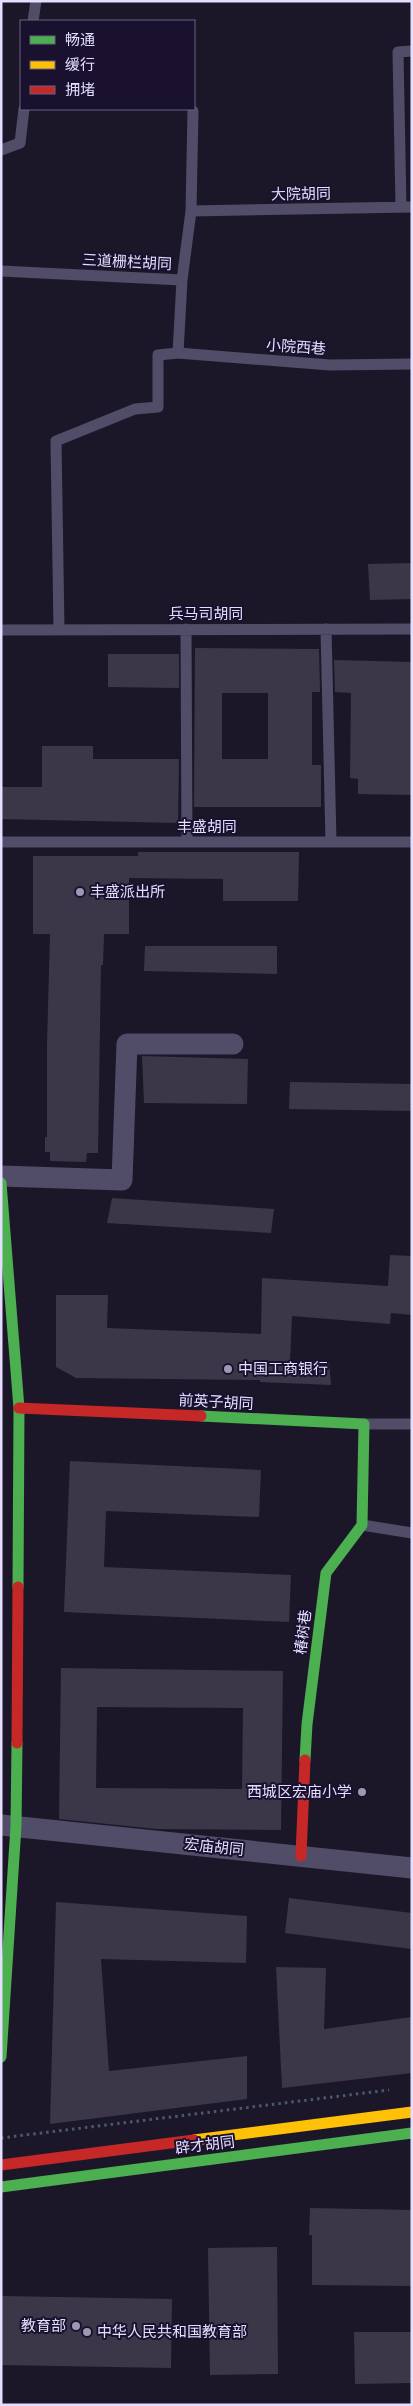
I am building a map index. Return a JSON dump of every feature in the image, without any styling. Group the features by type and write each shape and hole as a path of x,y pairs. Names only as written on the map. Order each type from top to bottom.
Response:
{"street":[{"path":"1,1176 122,1180 127,1044 233,1044"},
{"path":"1,1183 19,1408 9,1498 9,1826 1,2057"},
{"name":"前英子胡同","path":"19,1408 364,1424"},
{"path":"362,1525 364,1424"},
{"name":"椿树巷","path":"302,1856 307,1724 326,1573 362,1525"},
{"name":"宏庙胡同","path":"9,1826 412,1868"},
{"name":"辟才胡同","path":"1,2165 412,2112"},
{"name":"辟才胡同","path":"1,2187 412,2133"}],"lane":[{"path":"34,20 36,1"},
{"path":"406,207 398,52 412,51"},
{"path":"1,150 20,143 24,110"},
{"name":"三道栅栏胡同","path":"1,271 182,280 190,211 193,111"},
{"name":"大院胡同","path":"190,211 406,207"},
{"path":"59,629 56,441 135,409 158,407 158,354 178,353 182,280"},
{"name":"小院西巷","path":"178,353 330,364 412,364"},
{"name":"兵马司胡同","path":"1,630 412,628"},
{"path":"186,629 187,842"},
{"path":"326,629 331,842"},
{"name":"丰盛胡同","path":"1,842 412,842"},
{"name":"前英子胡同","path":"364,1424 412,1424"},
{"path":"362,1525 412,1533"}],"path":[{"path":"1,2138 392,2090"}],"building":[{"path":"412,563 412,599 370,600 368,564"},
{"path":"195,648 319,649 320,692 312,692 312,765 321,765 321,807 194,807","holes":["222,693 268,693 268,759 222,759"]},
{"path":"108,654 179,654 179,688 108,687"},
{"path":"334,660 412,662 412,795 358,794 358,779 350,778 351,693 335,692"},
{"path":"42,746 93,746 93,759 179,759 178,823 1,819 1,787 42,787"},
{"path":"138,852 299,852 298,901 223,901 223,879 129,878 129,934 104,934 103,965 101,965 98,1153 87,1153 86,1162 50,1161 50,1152 45,1152 45,1137 47,1137 50,934 33,934 33,856 138,856"},
{"path":"145,946 277,946 277,974 144,971"},
{"path":"142,1056 248,1059 247,1104 144,1103"},
{"path":"290,1082 412,1084 412,1111 289,1109"},
{"path":"112,1198 274,1209 271,1233 107,1223"},
{"path":"390,1255 412,1256 412,1315 391,1313 390,1324 292,1316 290,1361 329,1362 331,1385 260,1382 260,1380 76,1378 56,1367 56,1295 108,1295 107,1328 261,1334 262,1278 388,1286"},
{"path":"70,1461 261,1470 259,1517 106,1511 104,1567 291,1575 289,1622 64,1612"},
{"path":"61,1668 283,1671 281,1830 156,1829 59,1819","holes":["97,1707 243,1708 242,1789 96,1788"]},
{"path":"289,1898 412,1913 411,1949 285,1933"},
{"path":"56,1902 247,1916 246,1963 101,1959 109,2071 247,2056 247,2099 50,2124"},
{"path":"276,1967 326,1968 324,2029 412,2017 412,2073 282,2088"},
{"path":"310,2208 412,2210 412,2286 312,2285 312,2235 309,2235"},
{"path":"277,2247 278,2374 210,2375 208,2248"},
{"name":"中华人民共和国教育部","path":"1,2296 172,2299 171,2368 1,2365"},
{"path":"354,2332 412,2332 412,2383 355,2384"}],"traffic: fast":[{"path":"1,1183 19,1408 18,1587"},
{"path":"201,1416 364,1424 362,1525 326,1573 307,1724 305,1760"},
{"path":"1,2057 16,1826 17,1743"},
{"path":"1,2187 412,2133"}],"traffic: slow":[{"path":"194,2140 412,2112"}],"traffic: jam":[{"path":"19,1408 201,1416"},
{"path":"17,1743 18,1587"},
{"path":"301,1856 305,1760"},
{"path":"1,2165 194,2140"}],"place":[{"name":"丰盛派出所","path":"80,892"},
{"name":"中国工商银行","path":"228,1369"},
{"name":"西城区宏庙小学","path":"362,1792"},
{"name":"教育部","path":"76,2326"},
{"name":"中华人民共和国教育部","path":"87,2332"}]}
